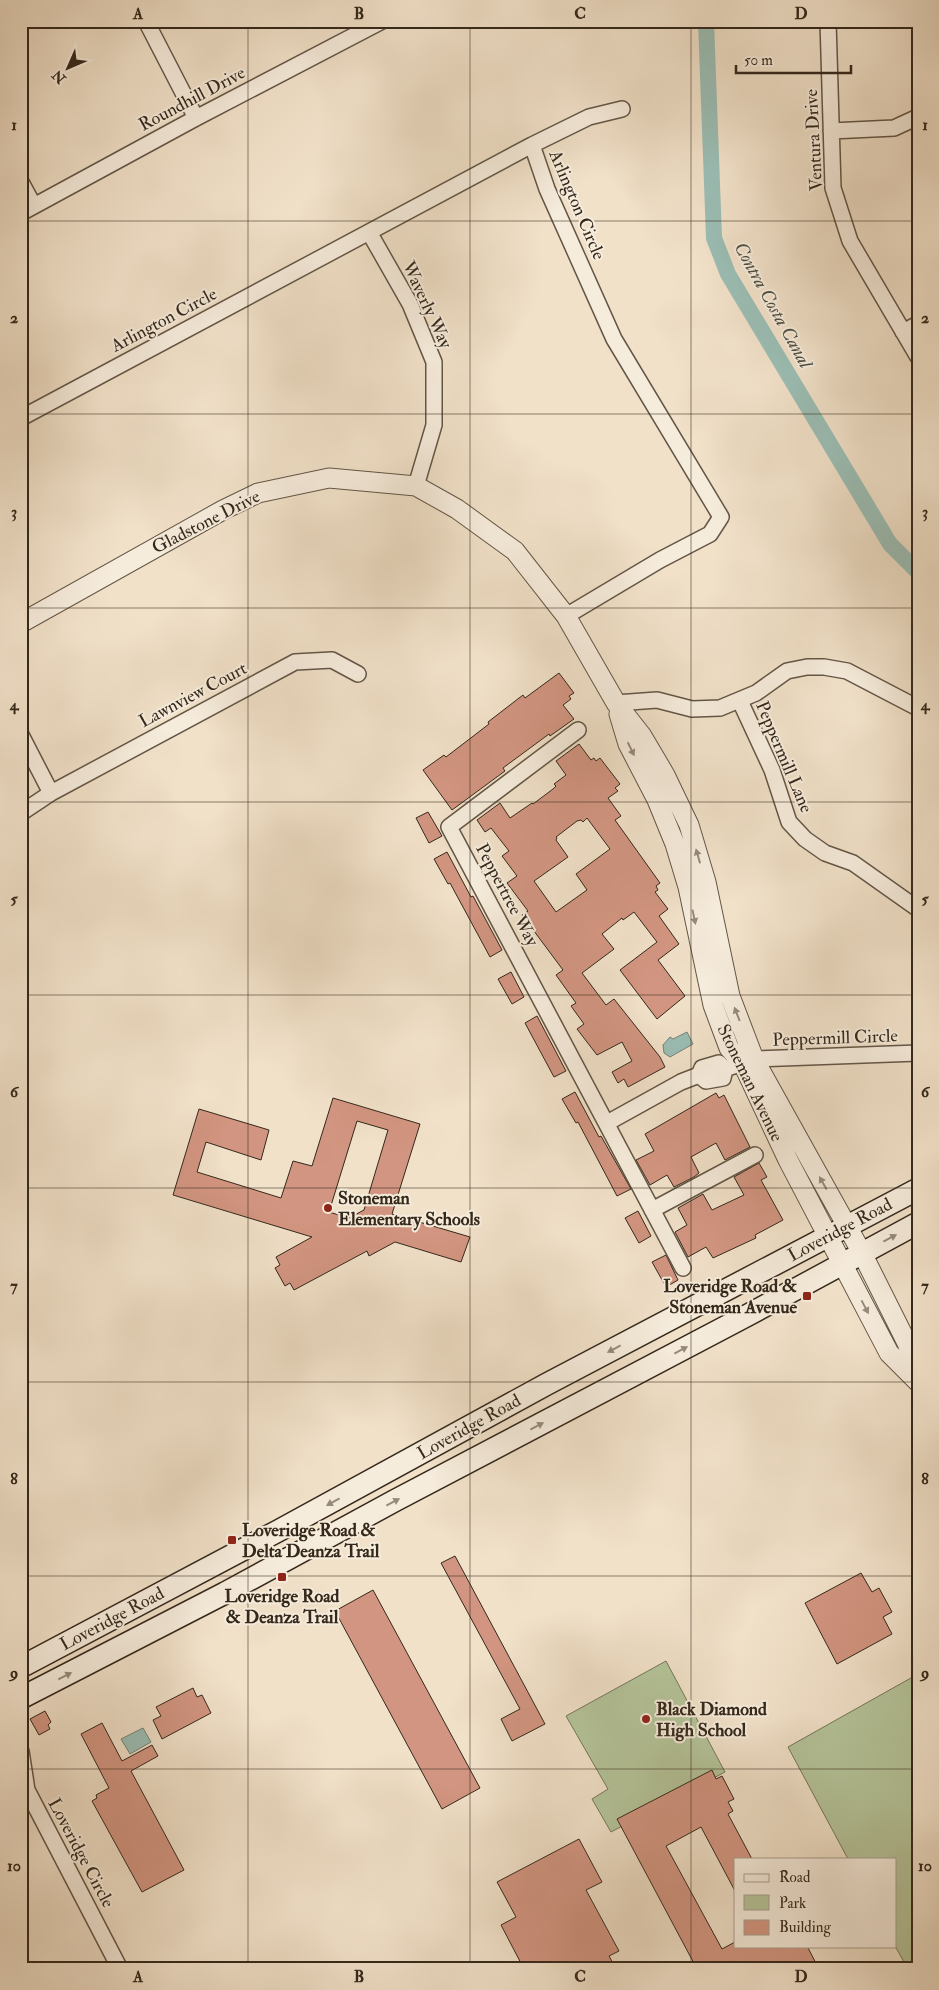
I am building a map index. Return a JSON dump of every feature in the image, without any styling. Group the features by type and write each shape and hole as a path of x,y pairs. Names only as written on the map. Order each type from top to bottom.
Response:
{"main road":[{"name":"Loveridge Road","path":"21,1667 555,1380 918,1189"},
{"name":"Loveridge Road","path":"21,1698 196,1608 918,1224"},
{"path":"193,1576 196,1608"}],"street":[{"path":"146,21 196,118"},
{"name":"Ventura Drive","path":"828,21 833,188 850,241 918,357"},
{"name":"Roundhill Drive","path":"28,209 375,23"},
{"path":"532,145 589,117 622,109"},
{"path":"831,131 894,128 918,117"},
{"name":"Arlington Circle","path":"21,418 532,145 547,189 614,338 721,517 710,534 660,560 566,616"},
{"path":"21,182 28,209"},
{"name":"Waverly Way","path":"369,232 410,304 434,362 434,424 416,486"},
{"path":"903,332 918,324"},
{"name":"Gladstone Drive","path":"21,623 223,510 258,493 329,478 416,486 458,509 515,551 566,616"},
{"name":"Stoneman Avenue","path":"566,616 616,703 642,736 665,775 689,825 706,882 730,996 741,1064 788,1160 888,1353 918,1382"},
{"name":"Lawnview Court","path":"21,813 51,793 295,662 332,660 358,674"},
{"path":"616,703 657,700 692,710 720,708 740,701 787,671 807,667 824,667 847,671 918,708"},
{"name":"Peppermill Lane","path":"740,701 772,770 789,822 804,839 825,853 852,862 918,909"},
{"name":"Peppertree Way","path":"578,730 449,827 683,1268"},
{"path":"21,735 51,793"},
{"name":"Peppermill Circle","path":"741,1064 918,1054"},
{"path":"606,1123 681,1082 699,1075 702,1068 719,1063 741,1064"},
{"name":"Stoneman Avenue","path":"741,1064 847,1226 907,1342 918,1375"},
{"path":"652,1210 755,1154"},
{"name":"Loveridge Circle","path":"22,1753 28,1790 120,1969"}],"green space":[{"path":"666,1661 725,1772 611,1832 592,1799 608,1789 566,1716"},
{"path":"918,1674 918,1969 908,1969 896,1948 896,1858 847,1858 788,1747"}],"water":[{"path":"687,1032 693,1044 670,1057 664,1053 663,1045 670,1037 673,1039"},
{"path":"143,1728 151,1742 130,1754 121,1739"}],"building":[{"path":"559,673 574,693 569,696 571,699 563,705 574,719 550,736 549,734 503,768 505,771 452,810 423,770 444,755 446,757 523,695 525,698"},
{"path":"579,744 591,760 594,758 596,761 600,758 620,784 615,788 618,791 608,798 621,816 615,820 660,883 656,886 658,890 655,892 668,909 659,916 679,944 658,960 685,996 657,1019 620,970 657,942 634,912 623,920 622,918 602,934 614,949 582,973 606,1005 614,999 660,1057 665,1067 628,1087 624,1079 618,1083 612,1072 632,1061 622,1042 597,1055 577,1029 584,1024 571,1006 576,1003 556,975 563,970 522,915 528,911 507,883 517,876 502,856 509,851 491,828 485,832 477,820 500,803 510,818 533,804 553,789 556,786 554,784 566,775 556,761","holes":["587,818 610,849 576,874 587,890 556,912 534,881 568,857 556,840 556,837 577,821 581,820 583,822"]},
{"path":"428,812 442,836 429,843 416,818"},
{"path":"447,852 502,950 490,957 450,883 448,884 434,859"},
{"path":"511,972 524,997 512,1004 498,979"},
{"path":"537,1016 566,1071 554,1077 525,1023"},
{"path":"575,1092 599,1137 601,1136 631,1189 617,1196 578,1122 576,1123 562,1099"},
{"path":"716,1093 719,1098 724,1095 750,1147 725,1160 716,1143 691,1157 699,1173 694,1177 674,1187 667,1175 650,1185 636,1160 654,1151 645,1134"},
{"path":"333,1098 420,1124 392,1214 470,1237 461,1262 395,1242 369,1256 367,1251 294,1290 290,1283 285,1286 275,1268 280,1265 276,1257 312,1237 173,1195 199,1109 269,1130 261,1160 206,1142 197,1172 281,1198 293,1161 312,1166","holes":["357,1121 388,1130 364,1210 349,1218 329,1212"]},
{"path":"759,1163 767,1177 761,1180 783,1220 755,1235 756,1238 713,1258 706,1247 688,1257 675,1232 687,1225 678,1208 703,1194 712,1210 744,1195 734,1177"},
{"path":"638,1211 651,1236 639,1243 625,1218"},
{"path":"666,1255 678,1280 666,1287 652,1262"},
{"path":"455,1556 545,1724 512,1741 501,1719 520,1709 441,1563"},
{"path":"861,1573 872,1592 879,1588 892,1612 883,1617 892,1634 837,1664 805,1603"},
{"path":"373,1590 480,1788 442,1809 335,1611"},
{"path":"193,1688 197,1697 202,1695 211,1713 162,1739 153,1720 161,1716 156,1707"},
{"path":"45,1711 51,1722 48,1725 50,1729 39,1735 30,1719"},
{"path":"102,1723 122,1761 152,1745 158,1756 131,1771 184,1870 142,1892 92,1801 97,1798 96,1795 109,1788 81,1734"},
{"path":"712,1770 716,1779 722,1776 734,1799 728,1802 733,1811 728,1814 751,1858 734,1858 734,1889 701,1827 666,1846 722,1949 734,1943 734,1948 808,1948 819,1969 697,1969 617,1819"},
{"path":"579,1839 602,1882 586,1890 619,1951 609,1956 616,1969 524,1969 501,1925 516,1917 497,1882"}],"waterway":[{"name":"Contra Costa Canal","path":"706,21 714,238 728,274 890,544 918,572"}],"place":[{"name":"Stoneman Elementary Schools","path":"328,1208"},
{"name":"Loveridge Road & Stoneman Avenue","path":"807,1296"},
{"name":"Loveridge Road & Delta Deanza Trail","path":"232,1540"},
{"name":"Loveridge Road & Deanza Trail","path":"282,1577"},
{"name":"Black Diamond High School","path":"646,1719"}]}
